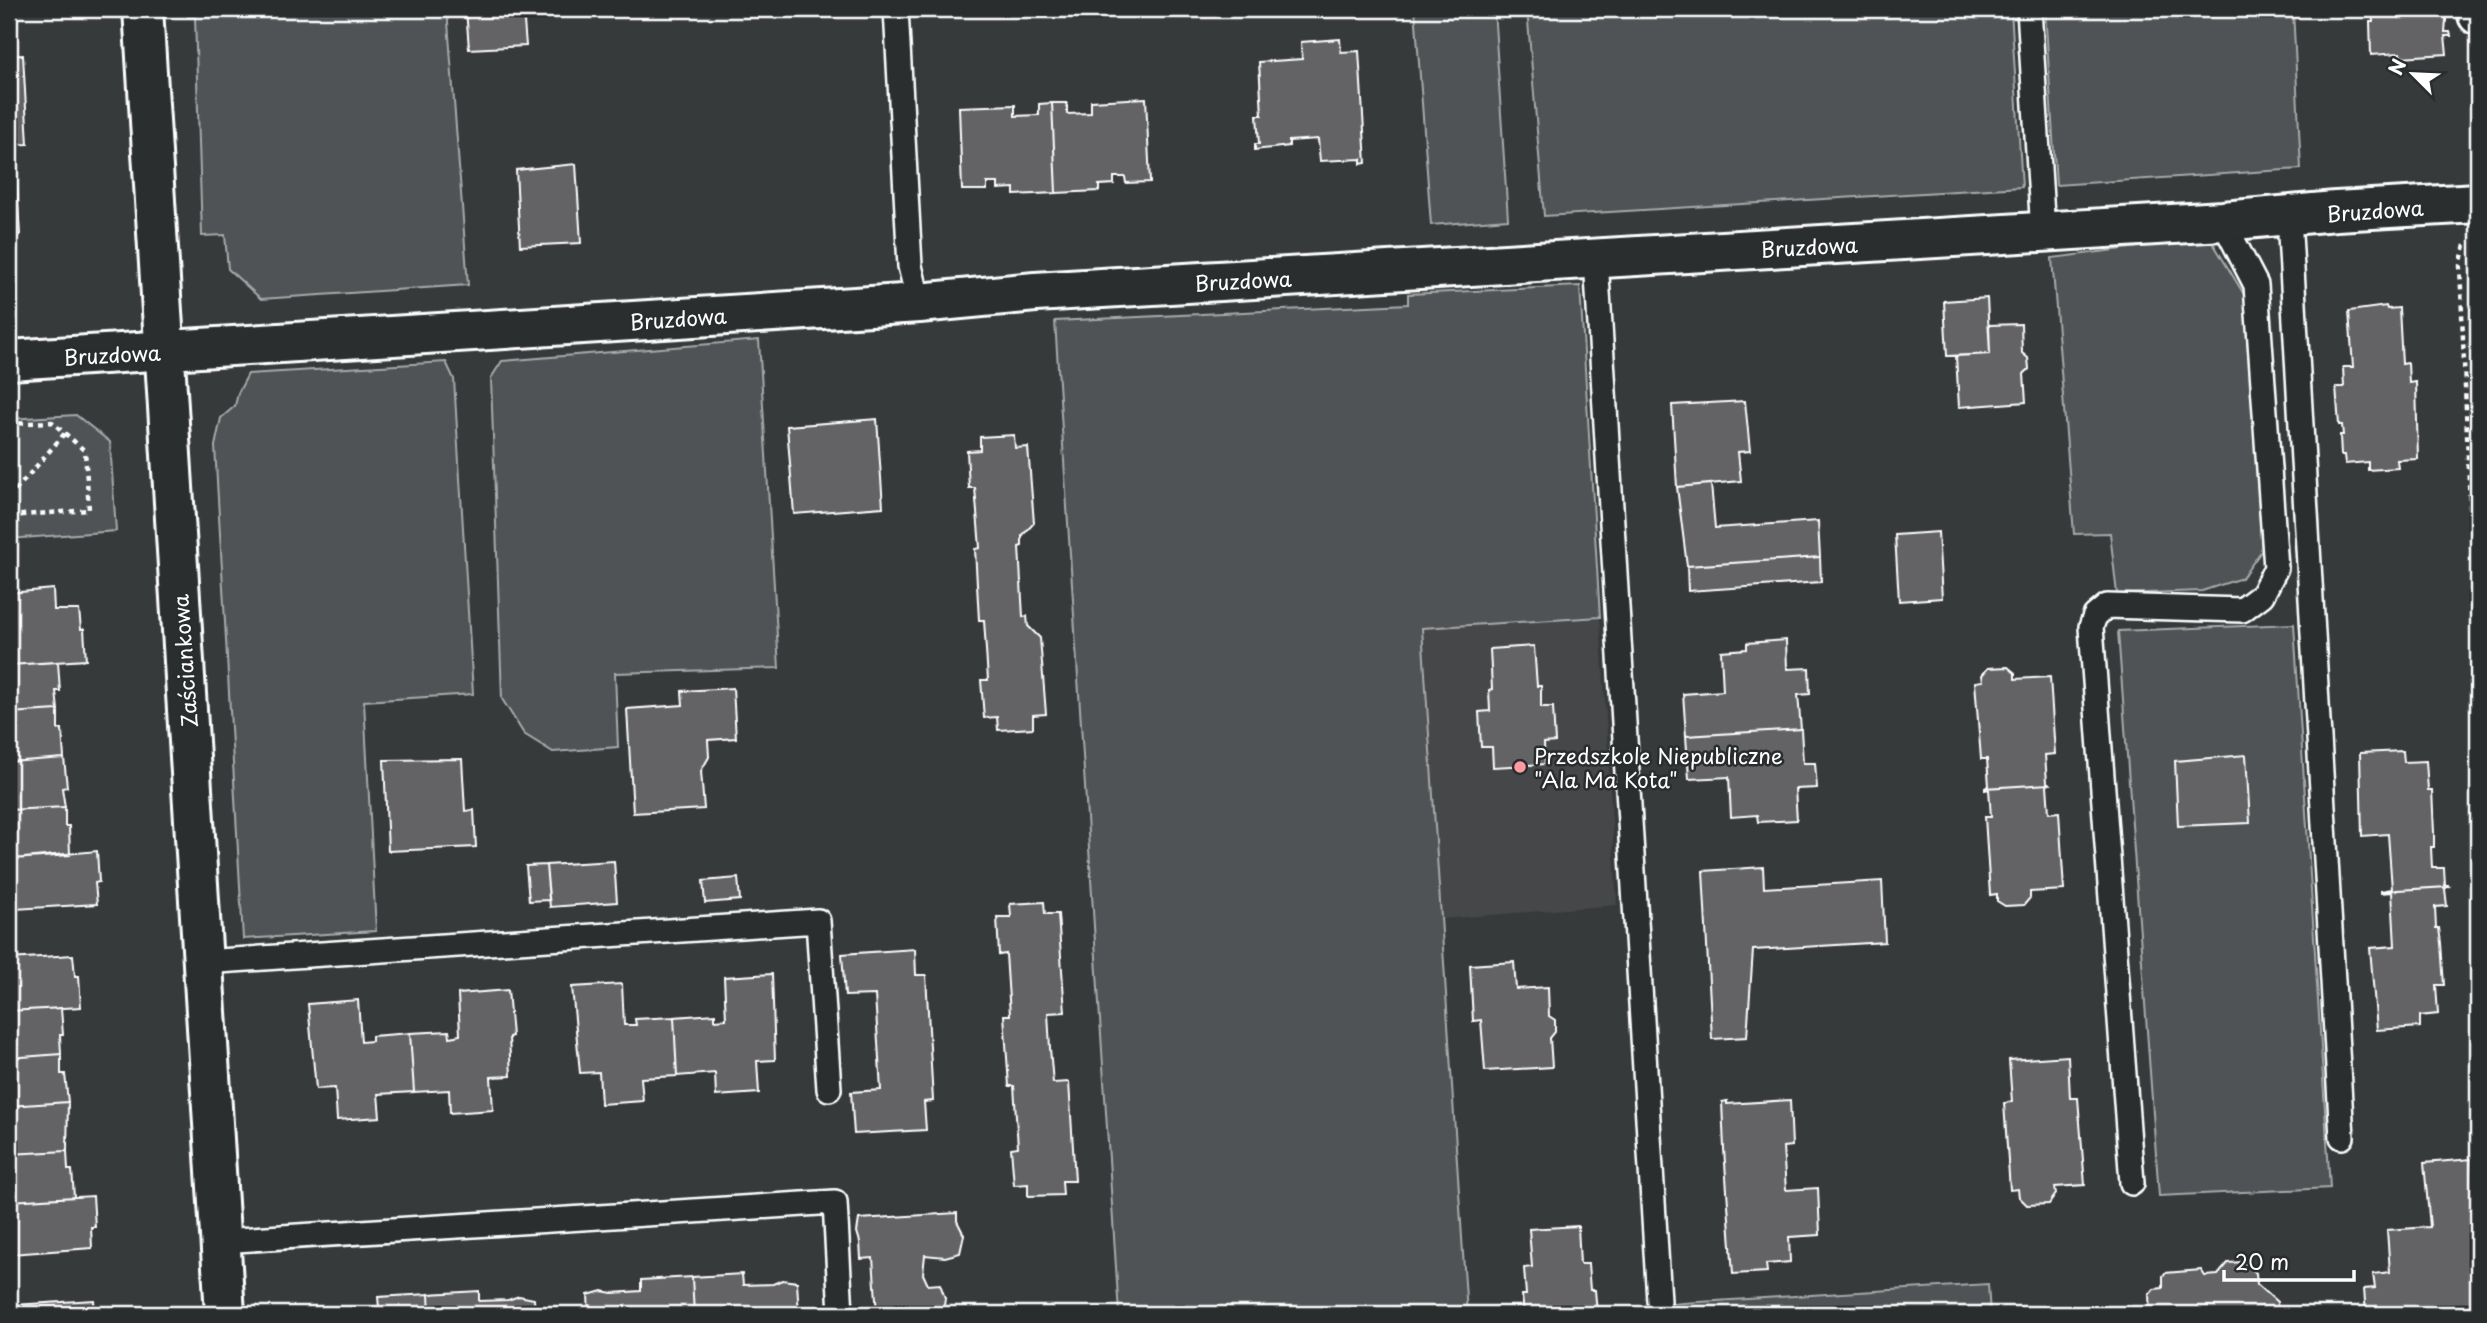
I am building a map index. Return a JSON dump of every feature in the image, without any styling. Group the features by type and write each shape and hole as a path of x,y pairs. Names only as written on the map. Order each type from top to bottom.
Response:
{"street":[{"name":"Zaściankowa","path":"143,9 225,1314"},
{"path":"2478,9 2478,15"},
{"name":"Bruzdowa","path":"9,360 919,303 1035,292 2475,204"}],"lane":[{"path":"895,9 910,266 919,303"},
{"path":"2029,9 2043,232"},
{"path":"2289,217 2342,1137"},
{"path":"2132,1183 2091,627 2095,615 2107,606 2242,610 2262,595 2276,568 2256,285 2223,221"},
{"path":"1596,259 1659,1301"},
{"path":"203,962 818,921 829,1089"},
{"path":"220,1241 835,1202 841,1314"}],"path":[{"path":"2475,204 2460,265 2478,701"},
{"path":"9,424 52,422 85,451 89,510 9,516"},
{"path":"9,498 65,433"}],"shaded area":[{"path":"187,9 213,9 214,15 308,9 447,9 468,285 261,299 228,269 225,235 202,236 195,17 188,17"},
{"path":"1415,9 1494,9 1508,219 1431,225"},
{"path":"1527,9 2011,9 2022,187 1544,216"},
{"path":"2045,9 2293,9 2301,169 2056,185"},
{"path":"2210,238 2245,296 2262,550 2242,578 2202,591 2117,594 2110,533 2074,534 2052,258"},
{"path":"1580,286 1600,617 1422,628 1467,1314 1119,1314 1055,321 1408,304 1408,294"},
{"path":"759,340 779,668 615,673 618,747 553,752 524,734 502,699 491,378 502,361"},
{"path":"446,362 454,379 473,694 364,701 376,931 243,939 215,446 221,418 235,406 238,393 248,374"},
{"path":"76,415 110,442 116,531 9,539 9,419"},
{"name":"Przedszkole Niepubliczne \"Ala Ma Kota\"","path":"1600,617 1617,905 1441,919 1422,628"},
{"path":"2294,624 2330,1188 2159,1196 2118,631"},
{"path":"1988,1284 1990,1314 1643,1314 1643,1307 1683,1303"}],"building":[{"path":"466,9 523,9 526,46 469,49"},
{"path":"2372,9 2447,9 2445,32 2450,32 2451,36 2445,36 2447,54 2401,57 2400,53 2371,55"},
{"path":"1340,39 1341,52 1359,51 1366,163 1361,164 1361,159 1320,161 1318,139 1289,141 1289,146 1255,150 1255,144 1259,144 1257,115 1262,115 1259,62 1302,59 1301,42"},
{"path":"23,55 28,144 9,145 9,56"},
{"path":"1146,98 1150,182 1126,183 1125,177 1114,177 1114,184 1099,185 1099,191 1056,193 1052,103 1067,103 1067,114 1091,113 1091,101"},
{"path":"1052,103 1056,193 1014,195 1014,188 998,189 998,183 987,183 987,190 962,190 959,107 1015,105 1015,116 1039,115 1039,104"},
{"path":"9,153 15,153 20,235 9,236"},
{"path":"576,164 581,243 520,246 516,170"},
{"path":"1987,298 1990,354 1947,356 1944,301"},
{"path":"2386,306 2387,309 2399,308 2402,364 2408,363 2409,383 2416,382 2418,459 2397,460 2398,468 2368,470 2368,462 2345,464 2344,455 2341,455 2340,435 2343,435 2342,425 2339,425 2336,387 2344,387 2343,367 2353,367 2349,311"},
{"path":"2021,324 2022,353 2028,358 2029,369 2024,374 2026,402 1959,407 1956,356 1990,354 1989,325"},
{"path":"1745,401 1750,451 1738,452 1741,481 1677,487 1672,405"},
{"path":"877,419 883,507 794,514 787,426"},
{"path":"1014,435 1015,448 1028,447 1034,523 1022,536 1022,546 1019,547 1023,617 1027,616 1028,626 1040,638 1046,714 1033,715 1033,728 998,730 997,717 984,718 981,680 988,680 984,620 979,620 975,549 980,548 975,488 969,488 967,451 980,450 980,437"},
{"path":"1711,484 1715,528 1818,521 1820,557 1687,566 1677,487"},
{"path":"1938,532 1942,598 1899,601 1895,535"},
{"path":"1820,557 1821,582 1688,591 1687,566"},
{"path":"53,589 54,610 79,610 81,629 84,629 86,660 9,665 9,593"},
{"path":"1786,640 1787,669 1809,668 1810,694 1798,695 1801,729 1686,736 1683,694 1723,691 1721,651 1747,649 1747,643"},
{"path":"1534,646 1537,686 1541,686 1541,707 1553,707 1555,742 1544,743 1545,764 1493,767 1492,747 1481,747 1479,712 1490,711 1490,649"},
{"path":"58,662 58,710 9,713 9,665"},
{"path":"2008,667 2015,673 2015,679 2050,677 2055,754 2045,755 2047,782 2050,784 1985,788 1989,786 1987,759 1981,759 1975,682 1983,681 1982,675 1988,668"},
{"path":"733,688 736,738 708,740 709,757 701,771 704,809 633,813 627,709 683,705 682,691"},
{"path":"58,710 58,729 62,729 64,758 9,762 9,713"},
{"path":"1801,729 1803,763 1815,763 1817,788 1795,789 1797,820 1758,822 1757,815 1731,817 1729,777 1689,779 1686,736"},
{"path":"2403,751 2404,762 2426,761 2428,790 2432,790 2432,868 2444,868 2445,885 2448,887 2381,891 2392,889 2388,834 2362,836 2360,753"},
{"path":"2246,755 2250,823 2178,826 2175,761"},
{"path":"64,758 67,787 62,788 65,807 9,810 9,762"},
{"path":"462,759 465,811 474,810 476,847 388,851 384,760"},
{"path":"2050,784 2047,785 2049,813 2059,812 2064,890 2030,892 2030,898 2024,905 2005,906 1997,901 1997,894 1990,895 1985,817 1991,817 1989,789 1985,788"},
{"path":"65,807 70,855 14,859 9,810"},
{"path":"97,851 97,904 15,909 14,859"},
{"path":"614,861 617,902 550,907 546,865"},
{"path":"546,865 549,900 529,901 526,866"},
{"path":"1763,867 1764,888 1882,881 1885,942 1753,950 1747,1037 1712,1039 1703,871"},
{"path":"738,878 740,900 705,903 703,881"},
{"path":"2448,887 2445,889 2447,906 2435,907 2444,985 2436,985 2438,1014 2420,1016 2420,1027 2377,1030 2370,948 2395,946 2392,892 2381,891"},
{"path":"1044,902 1045,914 1058,914 1065,1012 1048,1013 1050,1048 1053,1083 1069,1082 1075,1181 1062,1181 1063,1195 1028,1196 1028,1184 1014,1185 1011,1148 1018,1147 1014,1086 1009,1086 1004,1015 1010,1015 1006,954 999,955 997,917 1011,917 1010,904"},
{"path":"915,949 916,975 926,975 933,1101 924,1102 926,1130 854,1134 851,1092 881,1090 875,995 845,996 842,954"},
{"path":"73,955 75,976 79,976 81,1007 9,1011 9,959"},
{"path":"1514,962 1516,989 1548,987 1549,1016 1555,1020 1555,1032 1550,1038 1552,1067 1485,1071 1481,1020 1473,1021 1470,965"},
{"path":"772,974 775,1060 757,1061 759,1093 716,1096 715,1073 677,1076 674,1017 715,1014 715,1020 726,1019 724,977"},
{"path":"622,984 624,1025 636,1025 635,1019 674,1017 677,1076 641,1078 643,1101 601,1104 599,1072 580,1073 572,987"},
{"path":"508,990 512,1036 509,1037 511,1076 491,1077 493,1110 450,1113 449,1090 414,1092 410,1033 449,1031 450,1037 460,1035 458,994"},
{"path":"358,1000 361,1042 372,1041 372,1036 410,1033 414,1092 378,1094 380,1117 337,1120 335,1088 316,1089 308,1004"},
{"path":"61,1008 61,1054 9,1058 9,1011"},
{"path":"61,1054 61,1074 65,1074 68,1102 9,1106 9,1058"},
{"path":"2068,1056 2070,1098 2078,1098 2085,1185 2055,1187 2056,1194 2049,1204 2027,1205 2019,1197 2018,1189 2010,1190 2004,1103 2012,1102 2009,1060"},
{"path":"1790,1100 1792,1146 1783,1147 1786,1190 1818,1188 1820,1235 1789,1237 1790,1262 1766,1264 1767,1272 1733,1274 1722,1102 1727,1101 1727,1104"},
{"path":"68,1102 67,1151 9,1154 9,1106"},
{"path":"67,1151 74,1197 10,1201 9,1154"},
{"path":"2472,1159 2477,1228 2471,1228 2476,1282 2473,1309 2464,1314 2366,1314 2364,1289 2375,1288 2373,1274 2390,1272 2387,1230 2430,1227 2424,1163"},
{"path":"93,1196 95,1227 91,1227 92,1248 11,1254 10,1201"},
{"path":"957,1213 957,1221 964,1235 960,1253 945,1257 925,1255 923,1274 928,1285 940,1284 945,1298 943,1314 877,1314 873,1258 861,1259 857,1232 859,1219"},
{"path":"1578,1226 1580,1264 1588,1264 1590,1290 1595,1290 1597,1313 1524,1314 1524,1268 1532,1267 1529,1229"},
{"path":"2244,1262 2256,1273 2257,1284 2277,1302 2278,1314 2150,1314 2149,1295 2154,1289 2163,1288 2165,1273 2201,1270 2205,1276 2218,1275 2228,1263"},
{"path":"742,1274 743,1285 773,1284 782,1280 797,1282 799,1314 694,1314 692,1277"},
{"path":"692,1277 694,1314 589,1314 588,1295 602,1291 641,1291 641,1280"},
{"path":"479,1291 479,1301 508,1300 519,1296 534,1299 535,1314 430,1314 429,1294"},
{"path":"429,1294 430,1314 324,1314 338,1308 379,1308 378,1297"},
{"path":"94,1300 95,1314 15,1314 14,1305"}],"place":[{"name":"Przedszkole Niepubliczne \"Ala Ma Kota\"","path":"1520,767"}]}
